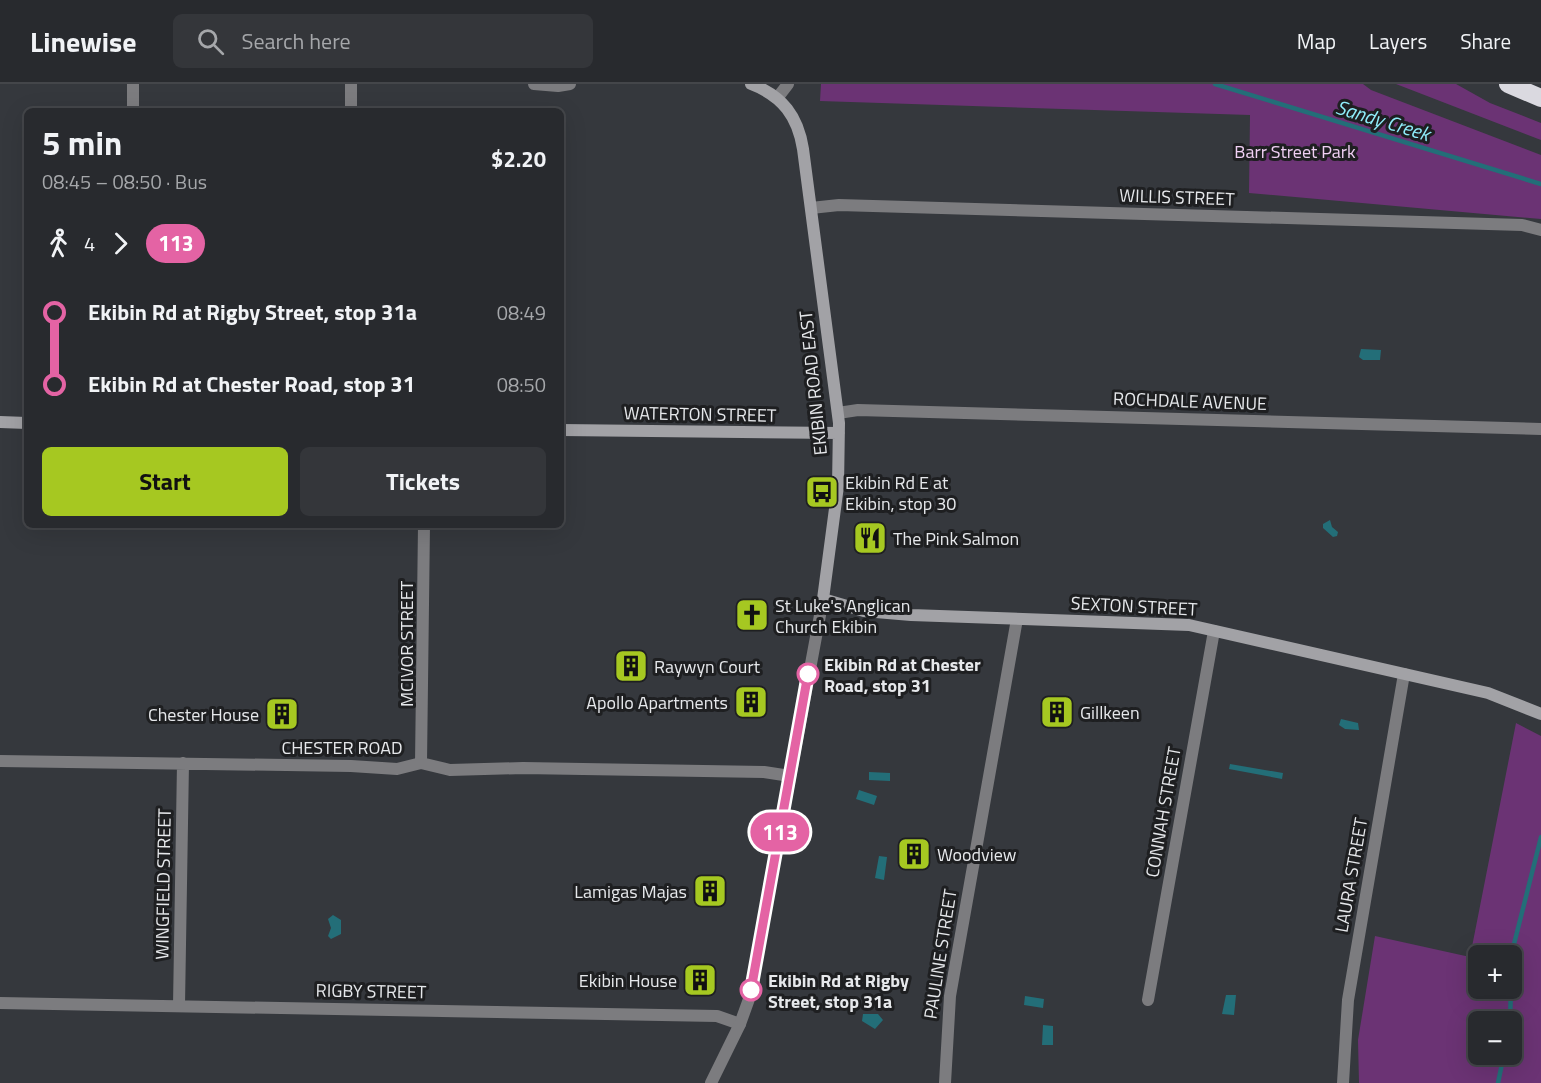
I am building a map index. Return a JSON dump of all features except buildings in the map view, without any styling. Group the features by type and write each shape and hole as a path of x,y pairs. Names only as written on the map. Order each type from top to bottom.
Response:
{"highway":[{"path":"1508,84 1541,98"}],"main road":[{"name":"EKIBIN ROAD EAST","path":"752,84 778,97 790,111 800,131 811,208 839,434 838,486 823,599"},
{"path":"0,422 24,423"},
{"name":"WATERTON STREET","path":"564,430 839,434"},
{"name":"SEXTON STREET","path":"823,599 879,613 1171,623 1504,697 1541,714"}],"street":[{"path":"133,84 133,108"},
{"path":"351,84 351,108"},
{"path":"534,84 558,86 570,84"},
{"path":"778,97 788,84"},
{"name":"WILLIS STREET","path":"811,208 839,205 1522,225 1541,230"},
{"name":"ROCHDALE AVENUE","path":"838,413 858,410 1541,429"},
{"name":"MCIVOR STREET","path":"422,763 424,528"},
{"name":"EKIBIN ROAD EAST","path":"711,1083 740,1024 753,978 823,599"},
{"name":"PAULINE STREET","path":"945,1083 950,996 1017,619"},
{"name":"CONNAH STREET","path":"1148,1000 1214,631"},
{"name":"LAURA STREET","path":"1343,1083 1348,1000 1404,674"},
{"name":"CHESTER ROAD","path":"0,761 397,769 422,763 450,770 522,768 764,772 790,776"},
{"name":"WINGFIELD STREET","path":"179,1005 183,763"},
{"name":"RIGBY STREET","path":"0,1003 717,1016 740,1024"}],"green space":[{"name":"Barr Street Park","path":"821,84 1363,84 1371,90 1541,155 1541,219 1249,193 1250,115 820,101"},
{"path":"1396,84 1456,84 1490,103 1541,123 1541,140"},
{"path":"1516,723 1541,736 1541,1083 1359,1083 1358,1040 1375,936 1468,957 1468,999 1522,999 1522,945 1472,945"}],"water":[{"path":"1361,349 1381,350 1380,360 1363,360 1359,357"},
{"path":"1330,520 1332,527 1338,532 1337,536 1333,537 1323,528 1323,524"},
{"path":"1341,719 1358,723 1359,730 1345,729 1339,725"},
{"path":"1230,764 1283,773 1282,779 1229,769"},
{"path":"869,772 890,773 890,781 869,780"},
{"path":"859,790 877,796 874,805 856,799"},
{"path":"879,856 887,857 884,880 875,878"},
{"path":"333,915 341,920 341,934 331,939 328,936 331,928 328,919"},
{"path":"1226,995 1236,995 1234,1015 1222,1014"},
{"path":"1025,996 1044,999 1043,1008 1024,1005"},
{"path":"863,1014 878,1014 883,1020 875,1029 862,1021"},
{"path":"1043,1025 1053,1026 1053,1045 1042,1045"}],"waterway":[{"name":"Sandy Creek","path":"1215,84 1541,184"},
{"name":"Sandy Creek","path":"1514,945 1541,837"},
{"name":"Sandy Creek","path":"1510,1011 1511,999"},
{"name":"Sandy Creek","path":"1498,1083 1502,1065"}],"bus line":[{"name":"113","path":"751,990 808,674"}],"place":[{"name":"Ekibin Rd E at Ekibin, stop 30","path":"822,492"},
{"name":"The Pink Salmon","path":"870,538"},
{"name":"St Luke's Anglican Church Ekibin","path":"752,615"},
{"name":"Raywyn Court","path":"631,666"},
{"name":"Ekibin Rd at Chester Road, stop 31","path":"808,674"},
{"name":"Apollo Apartments","path":"751,702"},
{"name":"Gillkeen","path":"1057,712"},
{"name":"Chester House","path":"282,714"},
{"name":"Woodview","path":"914,854"},
{"name":"Lamigas Majas","path":"710,891"},
{"name":"Ekibin House","path":"700,980"},
{"name":"Ekibin Rd at Rigby Street, stop 31a","path":"751,990"}]}
